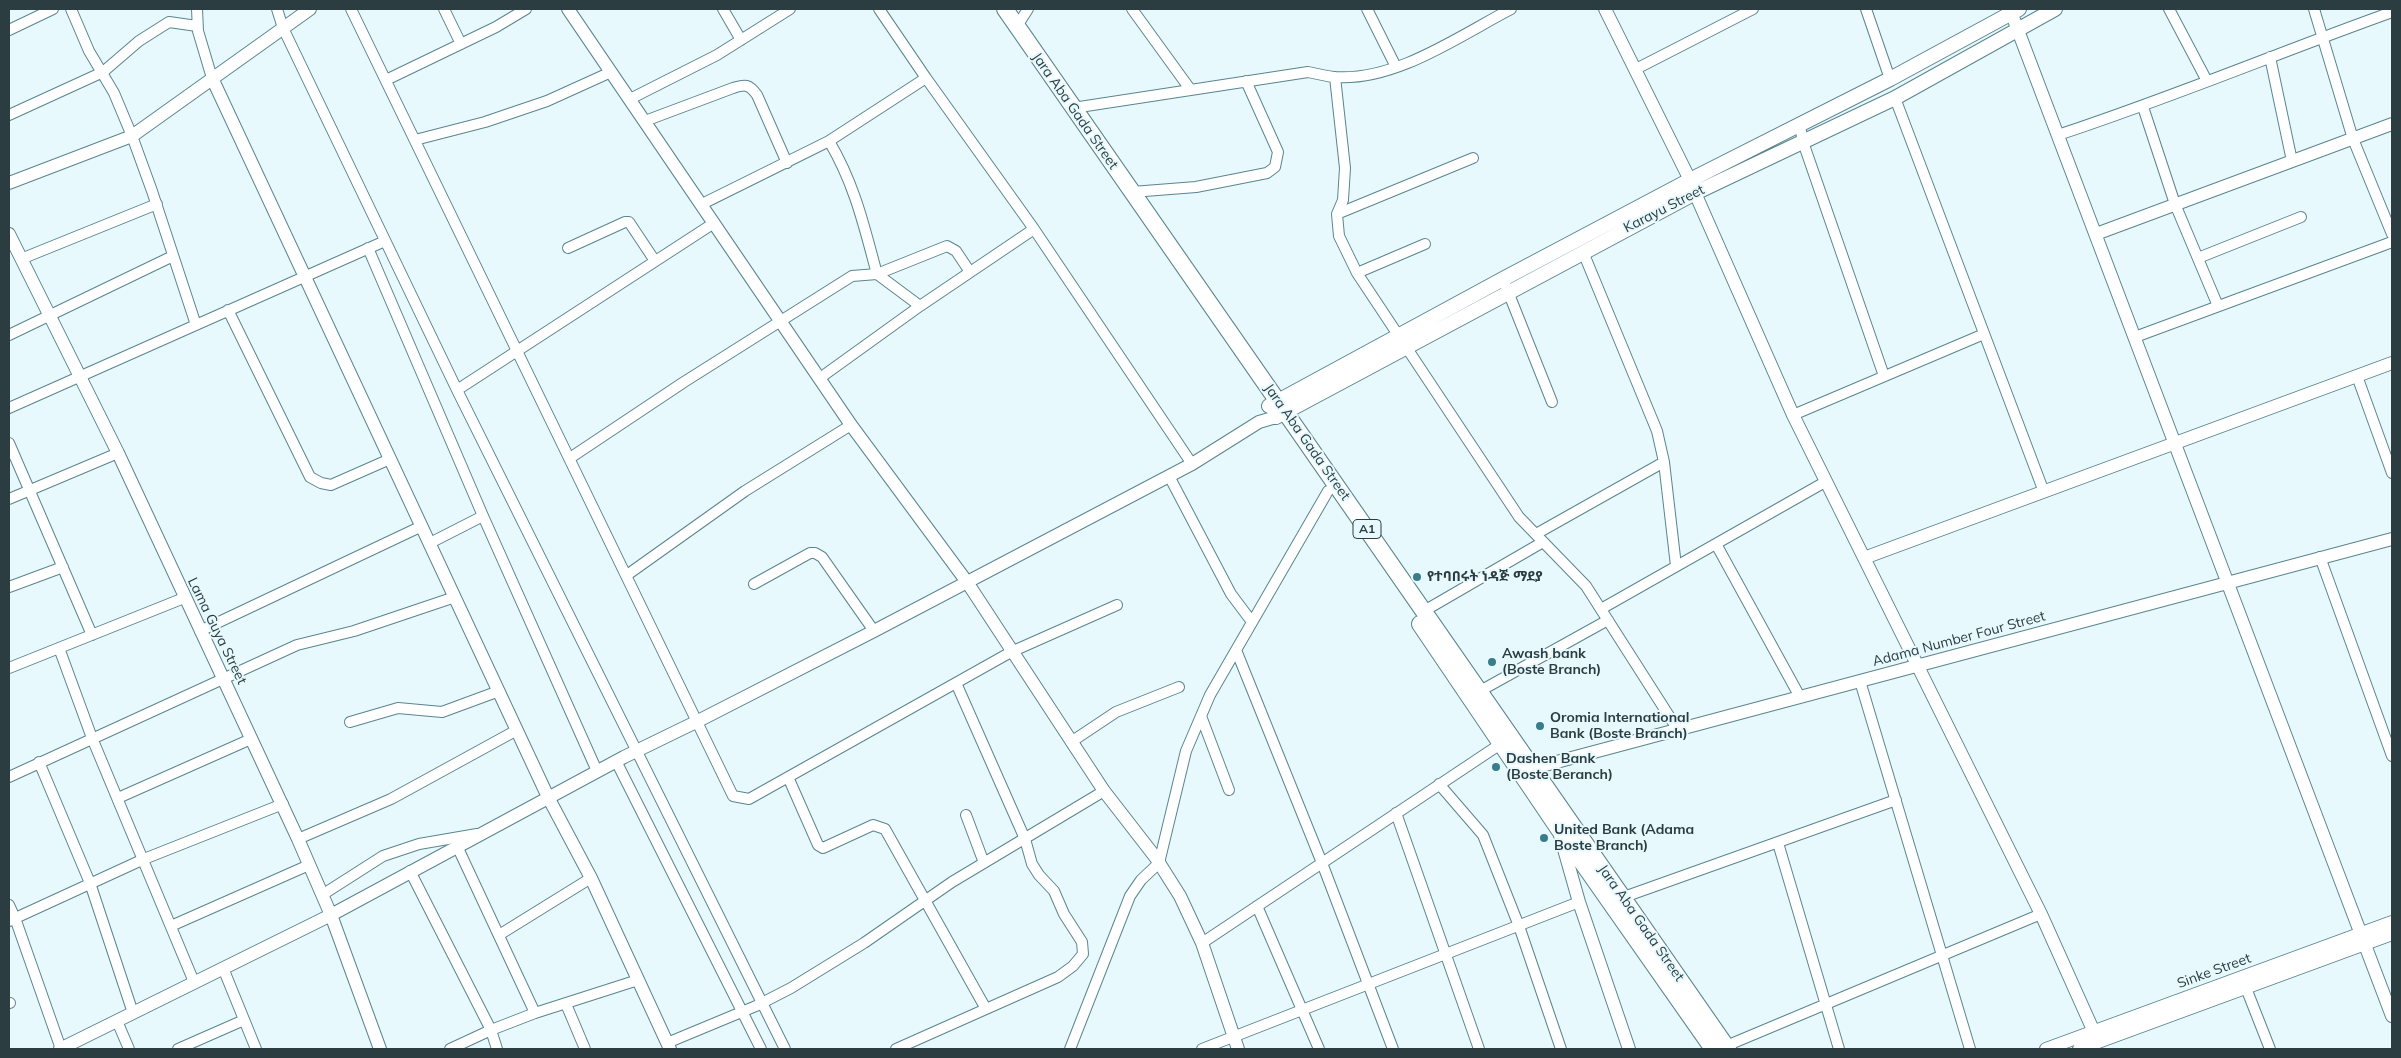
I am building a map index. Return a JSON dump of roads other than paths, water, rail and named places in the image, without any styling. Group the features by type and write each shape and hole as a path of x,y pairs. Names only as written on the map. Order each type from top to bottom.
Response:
{"main road":[{"name":"Jara Aba Gada Street","path":"996,9 1534,768 1624,897 1722,1048"},
{"name":"Jara Aba Gada Street","path":"1005,9 1132,192 1278,409 1328,491 1502,742 1558,828 1722,1048"},
{"name":"Karayu Street","path":"1278,409 1407,348 1505,286 1692,187 1803,142 1895,98 2056,9"},
{"name":"Karayu Street","path":"1278,409 1400,335 1582,252 1800,126 1890,79 2013,10"}],"street":[{"path":"9,30 54,9"},
{"path":"71,9 89,51 114,93 132,136 157,204 196,325"},
{"path":"197,9 198,26 205,60 212,78 548,797 591,878 668,1046 791,988 864,943 984,863 1104,791"},
{"path":"277,9 283,28 456,390 785,1049"},
{"path":"9,183 132,136 310,9"},
{"path":"351,9 733,796 749,799 1011,652 1116,605"},
{"path":"444,9 461,44"},
{"path":"386,80 461,44 526,9"},
{"path":"568,9 782,320 851,425 967,582 1011,652 1104,791 1157,861 1180,896 1202,943 1236,1043"},
{"path":"723,9 741,40"},
{"path":"880,9 926,78 1034,229 1192,464"},
{"path":"1017,26 1028,9"},
{"path":"1132,9 1190,88"},
{"path":"1367,9 1396,66"},
{"path":"1073,108 1190,88 1308,72 1335,77 1367,75 1414,61 1510,9"},
{"path":"1605,9 1636,69 1692,187 1793,415 1825,482 1918,666 2100,1041"},
{"path":"1636,69 1753,9"},
{"path":"1866,9 1890,79"},
{"path":"2169,9 2207,81"},
{"path":"2314,9 2353,139 2392,234"},
{"path":"630,98 717,55 785,10"},
{"path":"2013,10 2018,29 2392,1016"},
{"path":"2058,135 2143,107 2392,12"},
{"path":"9,115 103,72 139,41 169,22 198,26"},
{"path":"2270,57 2292,162"},
{"path":"415,140 485,122 547,101 611,72"},
{"path":"1335,77 1345,168 1343,200 1337,214 1339,236 1357,273 1400,335 1519,518 1586,586 1678,730"},
{"path":"702,204 829,141 926,78"},
{"path":"1132,192 1196,186 1267,173 1276,167 1278,152 1246,81"},
{"path":"645,121 744,84 750,86 757,95 787,163"},
{"path":"1895,98 2044,492"},
{"path":"2143,107 2176,204 2218,306"},
{"path":"2096,234 2392,124"},
{"path":"1800,126 1803,142 1884,376"},
{"path":"829,141 854,191 877,274 920,306"},
{"path":"1337,214 1472,158"},
{"path":"16,256 157,204"},
{"path":"2198,258 2301,217"},
{"path":"568,248 626,222 630,222 655,261"},
{"path":"456,390 714,223"},
{"path":"820,378 920,306 1034,229"},
{"name":"Lama Guya Street","path":"9,234 16,256 118,452 184,598 283,804 331,915 380,1049"},
{"path":"9,408 385,241"},
{"path":"2135,337 2392,242"},
{"path":"1357,273 1425,244"},
{"path":"570,458 852,276 877,274 948,246 956,251 970,272"},
{"path":"368,248 483,516 597,771"},
{"path":"1582,252 1656,431 1664,462 1676,566"},
{"path":"9,335 173,256"},
{"path":"1505,286 1552,402"},
{"path":"228,310 310,477 321,483 331,485 390,459"},
{"path":"1793,415 1984,334"},
{"path":"1864,558 2392,363"},
{"path":"2357,376 2392,473"},
{"path":"9,905 12,919 60,1049 331,915 635,751 874,631 1192,464 1278,409"},
{"path":"627,575 745,491 851,425"},
{"path":"9,443 92,635"},
{"path":"9,499 118,452"},
{"path":"1424,611 1664,462"},
{"path":"1169,476 1231,594 1252,622"},
{"path":"1601,609 1825,482"},
{"path":"1073,1048 1130,896 1157,861 1186,751 1210,696 1328,491"},
{"path":"430,544 483,516"},
{"path":"200,631 422,526"},
{"name":"Adama Number Four Street","path":"1534,768 2392,539"},
{"path":"1716,544 1800,697"},
{"path":"754,584 810,553 815,553 822,556 874,631"},
{"path":"2320,557 2392,756"},
{"path":"9,587 63,567"},
{"path":"9,777 297,645 354,631 455,597"},
{"path":"9,668 184,598"},
{"path":"1480,691 1608,620"},
{"path":"59,648 92,738 194,982"},
{"path":"1236,650 1322,862 1393,1049"},
{"path":"1860,681 1970,1049"},
{"path":"896,1049 1058,977 1073,966 1083,954 1082,942 1064,914 1054,891 1039,875 1032,864 1025,838 956,683"},
{"path":"1071,742 1116,712 1179,687"},
{"path":"350,722 398,708 442,712 499,691"},
{"path":"1201,716 1228,790"},
{"path":"298,839 391,799 428,780 457,761 517,730"},
{"path":"118,798 251,739"},
{"path":"1202,943 1502,742"},
{"path":"616,761 761,1049"},
{"path":"39,762 90,884 133,1012"},
{"path":"788,777 818,845 824,848 873,826 885,829 986,1009"},
{"path":"1439,784 1484,836 1519,926 1561,1049"},
{"path":"1624,897 1896,800"},
{"path":"12,919 144,859 283,804"},
{"path":"1396,813 1444,955 1479,1049"},
{"path":"966,816 984,863"},
{"path":"1558,828 1579,902 1630,1049"},
{"path":"322,895 384,856 419,844 481,833"},
{"path":"1778,843 1839,1049"},
{"path":"457,846 535,1013"},
{"path":"171,926 309,865"},
{"path":"410,871 491,1030 497,1049"},
{"path":"499,935 591,878"},
{"path":"1202,1049 1236,1043 1303,1010 1579,902"},
{"path":"1257,906 1319,1049"},
{"path":"1722,1048 2040,914"},
{"name":"Sinke Street","path":"2046,1049 2100,1041 2246,988 2363,939 2392,922"},
{"name":"Sinke Street","path":"2079,1049 2363,939 2392,934"},
{"path":"222,968 256,1049"},
{"path":"450,1049 491,1030 535,1013 638,980"},
{"path":"2246,988 2270,1049"},
{"path":"566,1004 585,1049"},
{"path":"178,1049 244,1020"},
{"path":"117,1021 129,1049"}],"place":[{"name":"የተባበሩት ነዳጅ ማደያ","path":"1417,577"},
{"name":"Awash bank (Boste Branch)","path":"1492,662"},
{"name":"Oromia International Bank (Boste Branch)","path":"1540,726"},
{"name":"Dashen Bank (Boste Beranch)","path":"1496,767"},
{"name":"United Bank (Adama Boste Branch)","path":"1544,838"}]}
